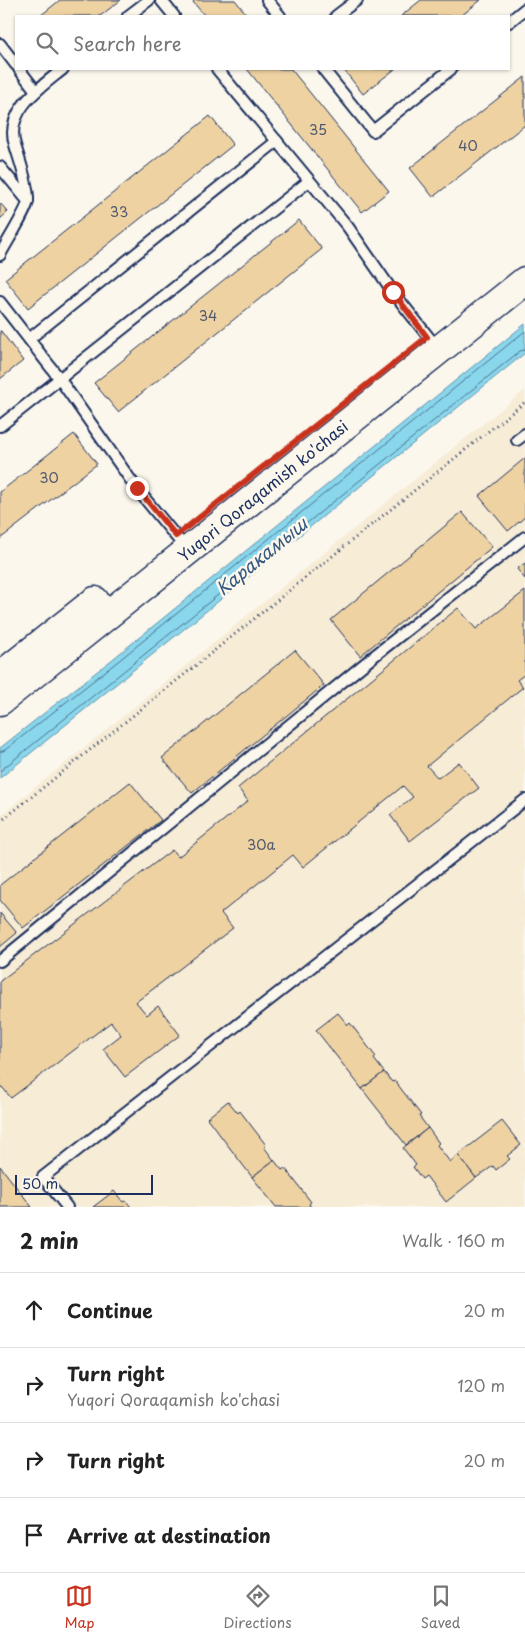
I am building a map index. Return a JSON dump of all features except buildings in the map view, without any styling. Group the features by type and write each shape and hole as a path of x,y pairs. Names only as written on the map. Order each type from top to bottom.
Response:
{"main road":[{"name":"Yuqori Qoraqamish ko'chasi","path":"0,676 182,543 433,344 525,260"},
{"name":"Yuqori Qoraqamish ko'chasi","path":"433,344 525,281"},
{"name":"Yuqori Qoraqamish ko'chasi","path":"0,701 182,543"}],"lane":[{"path":"129,15 149,0"},
{"path":"161,0 173,15"},
{"path":"267,0 279,15"},
{"path":"337,15 357,0"},
{"path":"510,21 525,9"},
{"path":"0,44 15,64"},
{"path":"20,70 36,91"},
{"path":"0,255 29,202 21,162 12,136 18,114 36,91 62,70"},
{"path":"219,70 348,227 393,292 433,344"},
{"path":"323,70 373,131 450,70"},
{"path":"29,339 277,141"},
{"path":"0,166 29,202"},
{"path":"0,426 309,181"},
{"path":"0,302 59,378 137,488 182,543"},
{"path":"0,960 374,656 525,537"},
{"path":"68,1207 43,1177 525,800"}],"path":[{"path":"0,822 525,402"}],"shaded area":[{"path":"525,390 525,1207 0,1207 0,816"}],"water":[{"name":"Каракамыш","path":"525,324 525,353 0,778 0,748 114,658"}],"route":[{"path":"137,488 176,536 427,337 393,292"}]}
